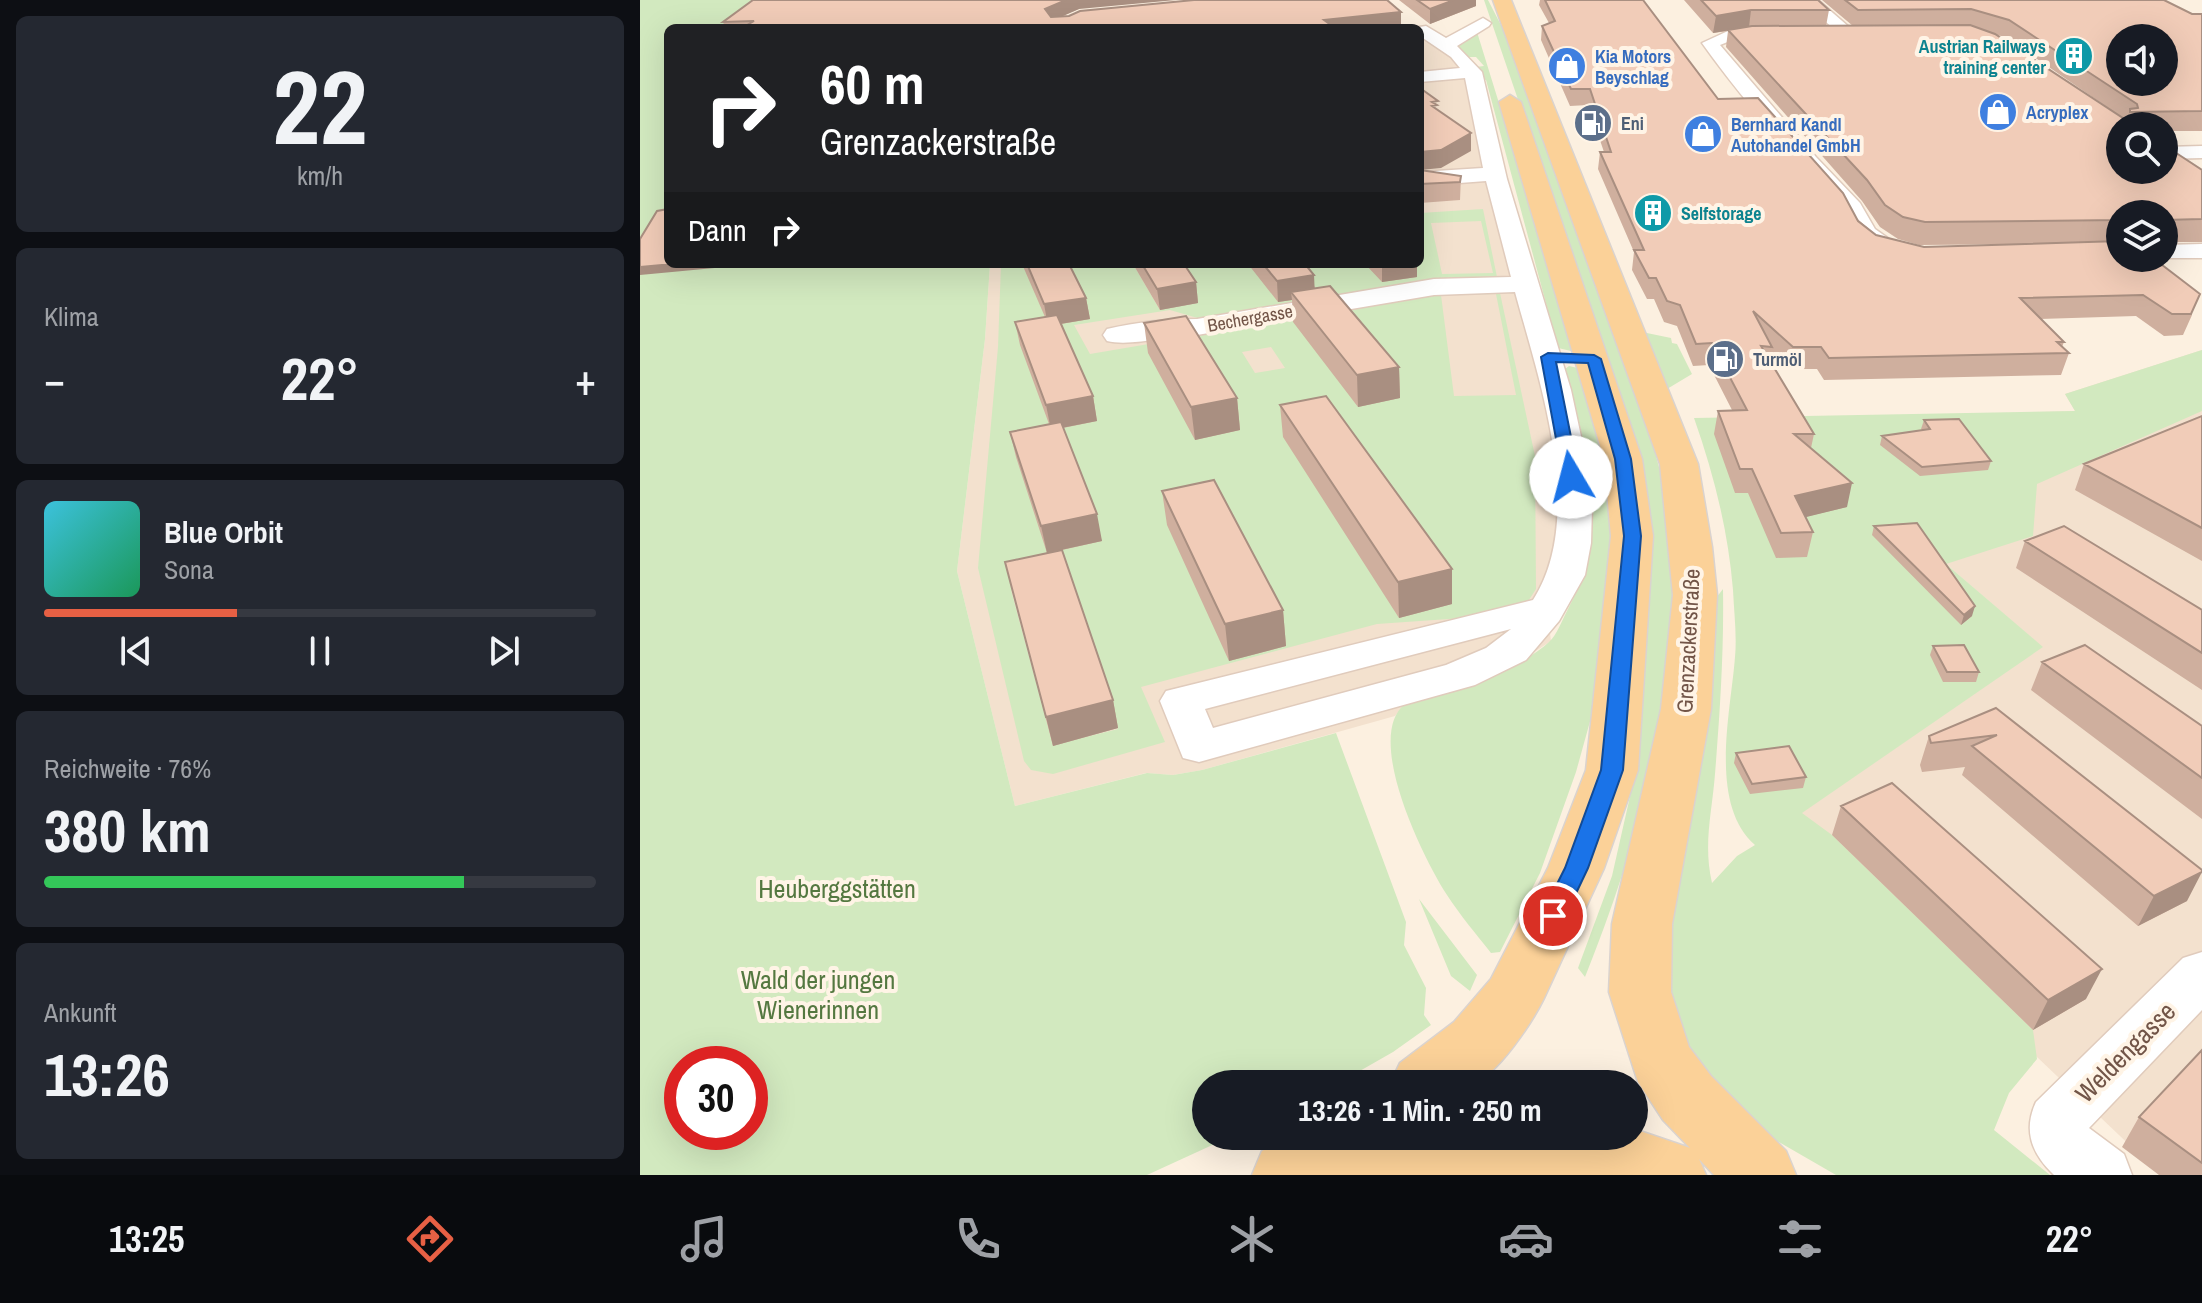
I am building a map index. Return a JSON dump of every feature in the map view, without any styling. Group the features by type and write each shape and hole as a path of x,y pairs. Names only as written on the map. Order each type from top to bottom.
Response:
{"main road":[{"path":"1441,1070 1477,1042 1513,998 1576,868 1612,770 1632,536 1623,459 1571,358 1487,8"},
{"name":"Grenzackerstraße","path":"1487,8 1679,464 1695,595 1686,709 1642,924 1640,992 1661,1061 1687,1098 1761,1175"},
{"path":"1320,1156 1422,1148 1565,1149 1627,1160 1671,1175"}],"street":[{"path":"1809,0 1856,34 1824,34"},
{"path":"1446,45 1487,8"},
{"path":"1424,32 1446,45 1473,72 1525,284 1571,358 1568,450 1574,504 1566,576 1547,608 1527,641 1480,668 1199,747 1181,701 1547,608"},
{"path":"1798,34 1728,36 1710,43 1808,162 1852,208 1874,243 1892,251 1919,256"},
{"path":"1424,77 1473,72"},
{"path":"2178,154 2202,152"},
{"path":"2178,166 2191,176"},
{"path":"1424,179 1497,174"},
{"path":"2178,252 2202,251"},
{"name":"Bechergasse","path":"1117,335 1167,327 1197,327 1434,287 1525,284"},
{"name":"Weldengasse","path":"2102,1175 2069,1150 2057,1133 2057,1121 2088,1086 2120,1059 2202,974"}],"shaded area":[{"path":"1424,32 1465,60 1568,450 1547,608 1551,641 1502,673 1406,703 1395,716 1202,770 1173,775 1146,773 1015,806 957,571 985,339 990,268 1424,268"},
{"path":"2202,350 2202,1175 2161,1175 2017,1038 1801,813 2042,647 1946,564 2041,412 2075,411 2065,394"}],"green space":[{"name":"Heuberggstätten","path":"640,0 825,0 774,24 664,24 664,268 990,268 985,339 957,571 1015,806 1147,773 1173,775 1202,770 1336,733 1406,922 1404,945 1426,988 1424,1015 1431,1025 1362,1070 1192,1070 1192,1150 1201,1150 1147,1175 640,1175"},
{"path":"1484,0 1488,0 1505,33 1635,391 1654,447 1672,534 1675,587 1673,643 1654,760 1622,874 1585,977 1578,968 1612,876 1631,792 1644,683 1650,553 1570,252"},
{"path":"1477,32 1575,349 1571,351 1558,348 1486,80 1480,79 1476,67 1484,66 1476,57 1468,57 1453,45"},
{"path":"1483,209 1497,277 1429,280 1201,319 1170,310 1074,325 1090,354 1442,294 1500,293 1535,456 1536,589 1525,606 1463,618 1377,624 1141,687 1165,742 1053,774 1031,770 1024,761 978,568 998,347 1001,268 1135,268 1160,310 1172,268 1424,268 1424,213","holes":["1481,221 1493,273 1442,274 1431,223","1496,294 1516,395 1454,396 1441,295","1271,347 1285,368 1255,373 1242,352","1011,590 1118,729 1053,745"]},
{"path":"1642,332 1671,338 1692,374 1667,389"},
{"path":"2202,350 2202,411 2037,484 2033,536 1946,564 2043,647 1802,813 1832,835 2033,1030 2037,1059 2009,1093 1994,1130 2050,1175 1836,1175 1770,1137 1696,1073 1668,982 1666,963 1713,602 1723,589 1720,705 1708,842 1712,883 1737,856 1755,845 1740,827 1731,806 1727,782 1727,729 1736,649 1733,590 1719,503 1694,418 2075,411 2065,394"},
{"path":"1569,366 1582,369 1602,440 1615,546 1599,689 1576,772 1540,873 1500,952 1491,953 1437,878 1413,828 1394,770 1391,743 1394,720 1405,704 1412,700 1493,677 1539,650 1552,639 1567,611 1580,582 1588,552 1591,522 1587,461 1565,369"},
{"path":"1419,899 1477,975 1470,991 1451,976"}],"building":[{"path":"753,0 1066,0 1045,9 1051,17 1069,16 1080,11 1194,0 1387,0 1401,12 1324,20 1330,24 723,22"},
{"path":"1417,0 1454,0 1430,9"},
{"path":"1545,0 1643,0 1718,99 1758,98 1843,193 1858,221 1876,235 1924,247 2106,241 2106,272 2171,272 2200,294 2191,314 2172,314 2143,295 2020,298 2064,342 2057,342 2069,353 1829,358 1821,347 1793,347 1753,311 1772,347 1761,346 1814,434 1794,434 1852,483 1795,496 1813,532 1781,533 1752,469 1740,469 1718,411 1747,410 1712,343 1696,344 1680,305 1667,301 1656,278 1649,278 1634,250 1644,250 1600,152 1611,152 1590,89 1571,89 1542,26 1555,21"},
{"path":"1701,0 1818,0 1829,10 1751,10 1716,16"},
{"path":"1845,0 2164,0 2192,14 2202,14 2202,111 2130,112 2130,109 2138,108 2137,104 2125,96 2178,96 2178,24 2106,24 2106,84 2009,20 1971,9 1858,10"},
{"path":"1970,25 1995,34 2114,112 2106,112 2106,184 2178,184 2178,154 2202,170 2202,219 2178,220 2178,200 2106,200 2106,220 1925,222 1903,217 1885,205 1867,180 1728,30 1752,26"},
{"path":"1424,91 1438,101 1432,102 1437,105 1432,106 1471,133 1441,150 1424,152"},
{"path":"1424,171 1461,176 1460,182 1424,184"},
{"path":"664,210 664,265 640,267 640,239 657,211"},
{"path":"1029,268 1071,268 1086,298 1044,304"},
{"path":"1144,268 1187,268 1196,282 1157,289"},
{"path":"1266,268 1308,268 1314,275 1277,281"},
{"path":"1330,286 1399,367 1357,375 1291,292"},
{"path":"1057,315 1093,396 1046,405 1015,322"},
{"path":"1186,316 1237,398 1191,407 1144,323"},
{"path":"1326,396 1452,569 1398,582 1280,405"},
{"path":"2202,416 2202,528 2084,464"},
{"path":"1959,419 1991,461 1922,467 1882,436 1930,429 1924,420"},
{"path":"1061,422 1097,514 1041,526 1010,432"},
{"path":"1214,480 1283,610 1225,624 1162,491"},
{"path":"1917,523 1975,606 1964,615 1874,526"},
{"path":"2064,526 2202,610 2202,653 2025,541"},
{"path":"1062,550 1113,700 1046,717 1005,562"},
{"path":"1964,645 1979,672 1947,672 1933,646"},
{"path":"2085,645 2202,726 2202,778 2042,662"},
{"path":"1996,708 2202,872 2154,896 1972,746 1997,735 1931,743 1929,736"},
{"path":"1789,746 1806,777 1752,784 1736,753"},
{"path":"1892,783 2102,969 2048,1000 1841,806"},
{"path":"2202,1050 2202,1163 2139,1117"}],"place":[{"name":"Austrian Railways training center","path":"2074,56"},
{"name":"Kia Motors Beyschlag","path":"1567,66"},
{"name":"Acryplex","path":"1998,112"},
{"name":"Eni","path":"1593,123"},
{"name":"Bernhard Kandl Autohandel GmbH","path":"1703,134"},
{"name":"Selfstorage","path":"1653,213"},
{"name":"Turmöl","path":"1725,359"}],"route":[{"path":"1553,916 1576,868 1612,770 1632,536 1623,459 1594,359 1548,357 1571,477"}],"park label":[{"name":"Wald der jungen Wienerinnen","path":"818,994"}]}
